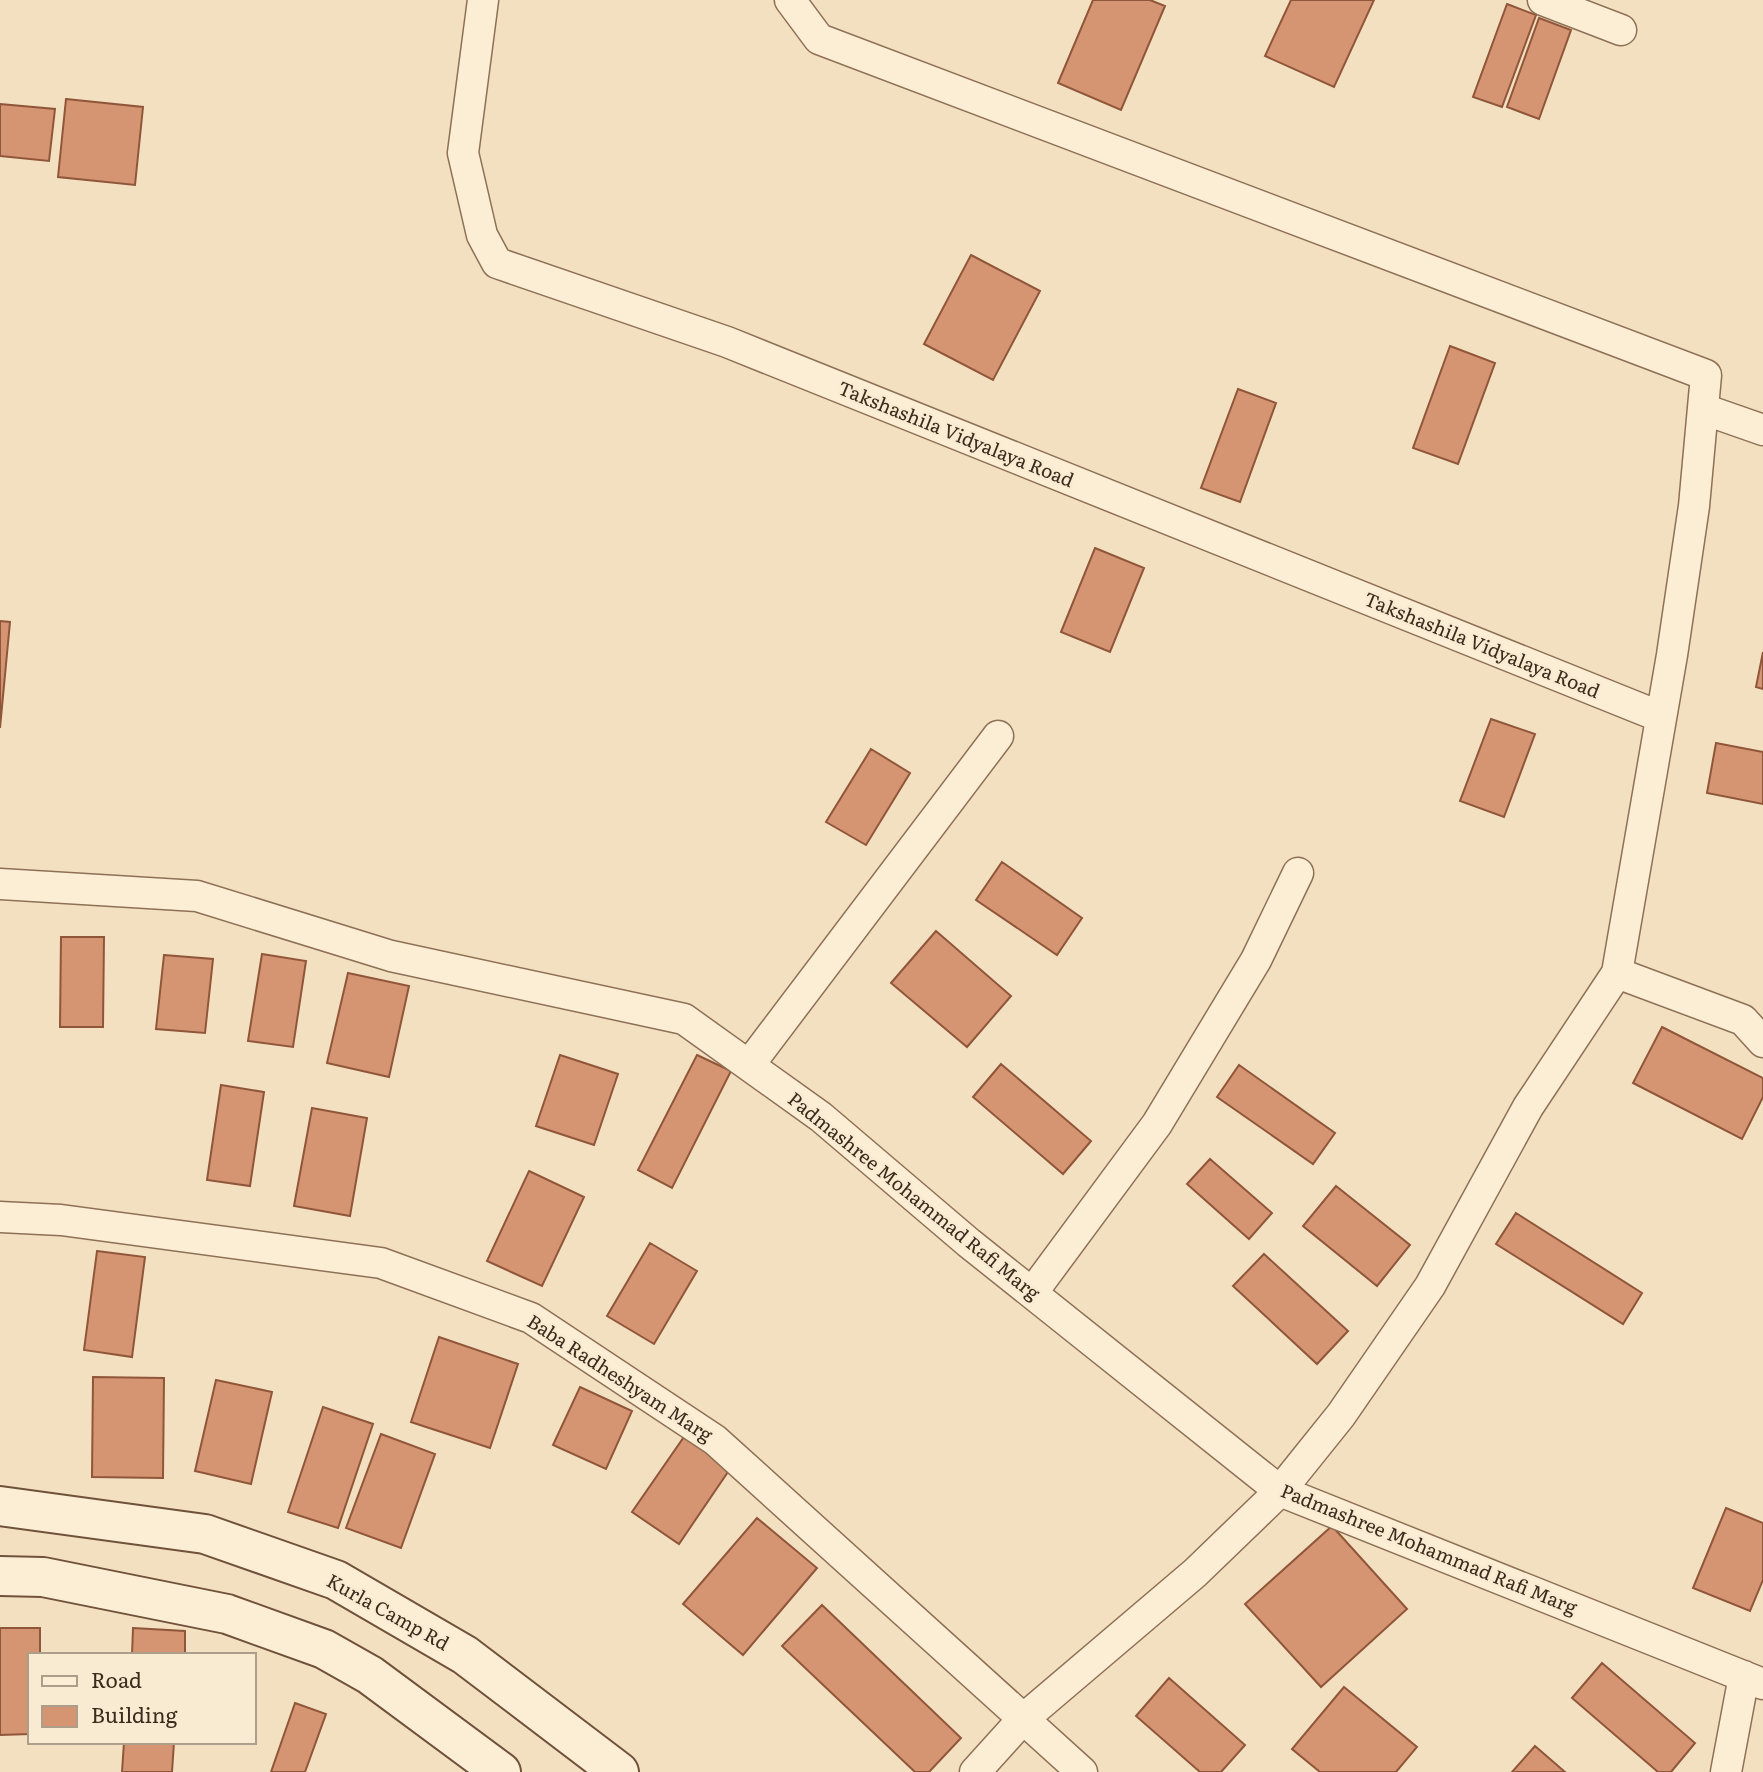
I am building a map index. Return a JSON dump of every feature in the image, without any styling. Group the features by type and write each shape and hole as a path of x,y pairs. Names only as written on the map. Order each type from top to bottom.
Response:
{"main road":[{"name":"Kurla Camp Rd","path":"0,1506 205,1534 336,1580 465,1655 619,1772"},
{"path":"0,1576 43,1577 227,1614 324,1649 370,1675 501,1772"}],"street":[{"name":"Takshashila Vidyalaya Road","path":"483,0 463,153 482,235 497,263 727,342 1661,717"},
{"path":"790,0 819,39 1706,375 1694,506 1617,973 1528,1107 1430,1286 1341,1415 1280,1491 1195,1573 1022,1720 975,1772"},
{"path":"1543,0 1621,30"},
{"path":"1703,409 1763,430"},
{"path":"749,1065 998,736"},
{"path":"1032,1293 1157,1124 1256,960 1298,873"},
{"name":"Padmashree Mohammad Rafi Marg","path":"0,884 197,896 391,956 684,1019 821,1117 1032,1293 1280,1491 1754,1680"},
{"path":"1617,973 1743,1020 1763,1042"},
{"name":"Baba Radheshyam Marg","path":"0,1217 61,1220 380,1263 531,1318 715,1440 1082,1772"},
{"path":"1726,1772 1754,1680"}],"building":[{"path":"1093,0 1150,0 1165,6 1121,110 1058,83"},
{"path":"1291,0 1374,0 1334,87 1265,56"},
{"path":"1507,4 1536,15 1502,107 1473,97"},
{"path":"1539,18 1571,30 1539,119 1507,107"},
{"path":"66,99 143,107 135,185 58,177"},
{"path":"0,104 55,109 49,161 0,156"},
{"path":"971,255 1040,291 993,380 924,344"},
{"path":"1450,346 1495,363 1458,464 1413,448"},
{"path":"1238,389 1276,403 1240,502 1201,488"},
{"path":"1095,548 1144,568 1110,652 1061,632"},
{"path":"0,621 10,622 0,728"},
{"path":"1763,652 1763,689 1756,687"},
{"path":"1491,719 1535,734 1504,817 1460,801"},
{"path":"1716,743 1763,752 1763,804 1707,793"},
{"path":"871,749 910,773 866,845 826,822"},
{"path":"1002,862 1082,918 1057,955 976,900"},
{"path":"936,931 1011,996 967,1047 891,983"},
{"path":"61,937 104,937 103,1027 60,1027"},
{"path":"262,954 306,961 293,1047 248,1041"},
{"path":"164,955 213,959 205,1033 156,1029"},
{"path":"348,973 409,986 389,1077 327,1063"},
{"path":"1662,1027 1763,1078 1763,1097 1742,1139 1633,1083"},
{"path":"560,1055 618,1074 594,1145 536,1126"},
{"path":"697,1055 731,1071 672,1188 638,1170"},
{"path":"1001,1064 1091,1141 1063,1174 973,1097"},
{"path":"1239,1065 1335,1133 1313,1164 1217,1097"},
{"path":"221,1085 264,1092 250,1186 207,1180"},
{"path":"312,1108 367,1118 350,1216 294,1206"},
{"path":"1210,1159 1272,1213 1249,1239 1187,1184"},
{"path":"529,1171 584,1197 542,1286 487,1261"},
{"path":"1336,1186 1410,1245 1377,1286 1303,1226"},
{"path":"1516,1213 1642,1293 1623,1324 1496,1244"},
{"path":"650,1243 697,1271 654,1344 607,1316"},
{"path":"97,1251 145,1257 132,1357 84,1350"},
{"path":"1264,1254 1348,1331 1317,1364 1233,1286"},
{"path":"439,1337 518,1364 490,1448 411,1422"},
{"path":"93,1377 164,1378 163,1478 92,1477"},
{"path":"216,1380 272,1392 251,1484 195,1471"},
{"path":"580,1387 632,1411 606,1469 553,1445"},
{"path":"323,1407 373,1424 338,1528 288,1512"},
{"path":"381,1434 435,1454 401,1548 346,1528"},
{"path":"686,1434 732,1466 679,1544 632,1512"},
{"path":"1726,1508 1763,1523 1763,1580 1750,1611 1693,1588"},
{"path":"757,1518 817,1568 743,1655 683,1604"},
{"path":"1332,1526 1407,1609 1321,1687 1245,1604"},
{"path":"822,1605 961,1738 929,1772 915,1772 782,1646"},
{"path":"0,1628 40,1628 40,1653 28,1653 28,1734 0,1735"},
{"path":"133,1628 185,1631 185,1653 132,1653"},
{"path":"1602,1663 1695,1743 1671,1772 1658,1772 1572,1698"},
{"path":"1169,1678 1245,1745 1221,1772 1200,1772 1136,1716"},
{"path":"1344,1687 1417,1747 1396,1772 1320,1772 1292,1749"},
{"path":"295,1703 326,1714 305,1772 271,1772"},
{"path":"124,1744 174,1744 172,1772 122,1772"},
{"path":"1535,1746 1565,1772 1512,1772"}]}
